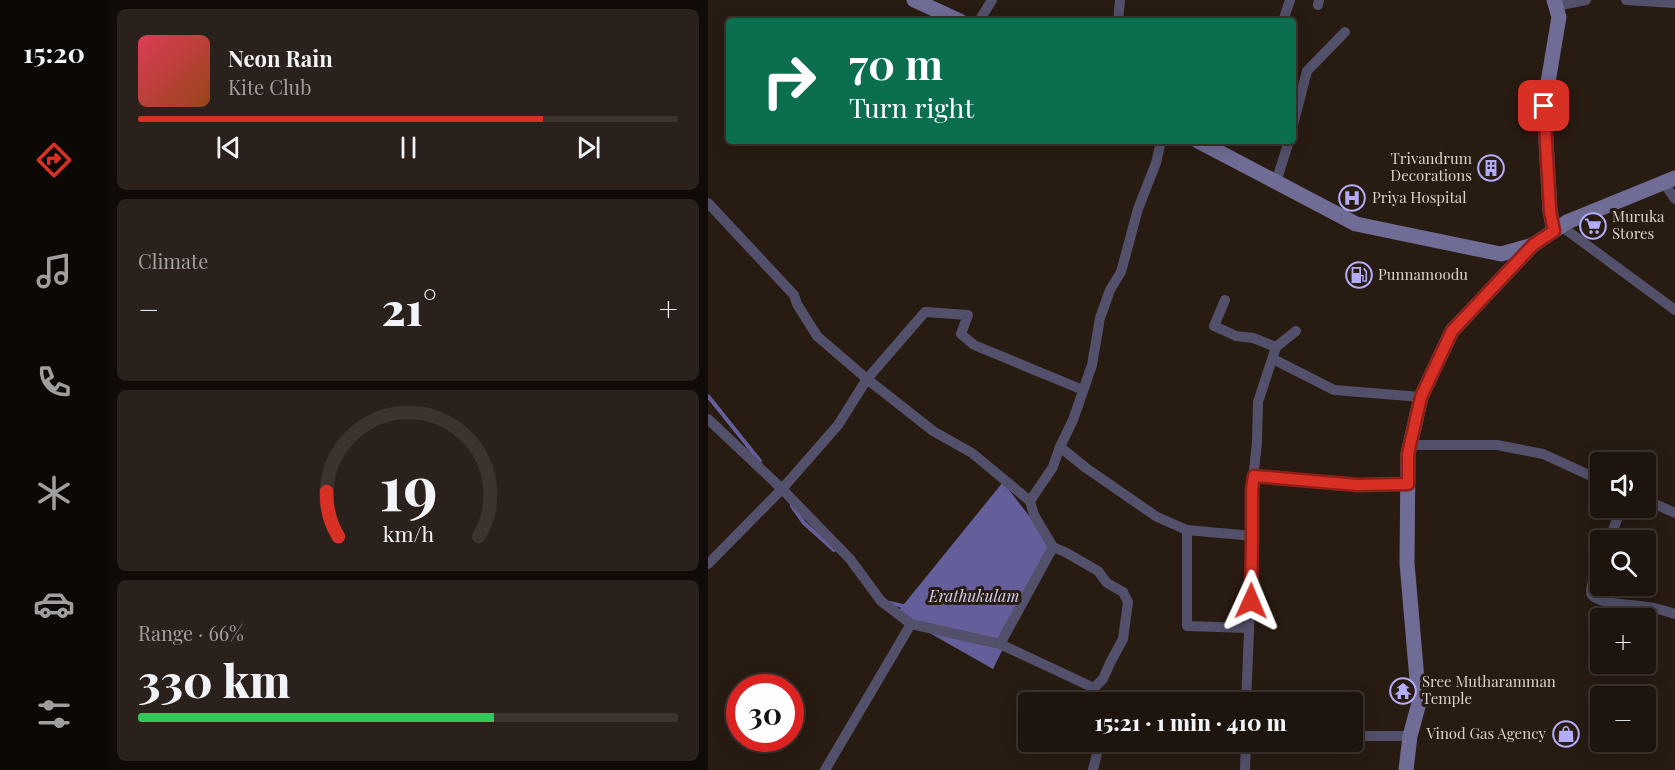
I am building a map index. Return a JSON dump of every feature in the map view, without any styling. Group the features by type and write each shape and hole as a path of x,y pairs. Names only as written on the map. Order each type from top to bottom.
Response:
{"main road":[{"path":"914,0 953,18"},
{"path":"1555,3 1559,17 1544,106 1550,211 1558,228"},
{"path":"1209,144 1356,224 1501,254 1533,245"},
{"path":"1406,770 1410,736 1419,703 1407,563 1408,454 1421,397 1452,331 1533,245 1567,222 1670,180"}],"street":[{"path":"981,18 992,0"},
{"path":"1118,18 1120,0"},
{"path":"1284,18 1290,0"},
{"path":"1555,3 1586,0"},
{"path":"1626,0 1675,3"},
{"path":"1296,114 1308,71 1345,32"},
{"path":"1030,501 1053,467 1073,420 1092,364 1100,318 1110,290 1121,272 1138,209 1156,163 1160,144"},
{"path":"1276,182 1288,144"},
{"path":"1670,180 1675,200"},
{"path":"708,203 794,295 817,336 867,380 933,431 972,453 1030,501 1034,515 1053,548 1065,552 1098,571 1107,583 1124,592 1128,602 1123,639 1103,679 1094,688"},
{"path":"1558,228 1675,310"},
{"path":"1225,300 1214,326 1236,336 1252,338 1276,347"},
{"path":"708,564 782,489 838,425 867,380 926,312 968,315 962,334 974,345 1083,390"},
{"path":"1246,692 1252,489 1258,402 1276,347 1296,331"},
{"path":"1273,359 1334,390 1421,397"},
{"path":"708,419 782,489 850,559 880,601 911,624 1000,644 1094,688"},
{"path":"1410,445 1497,445 1543,454 1590,475"},
{"path":"1060,447 1086,468 1157,517 1187,530 1252,536"},
{"path":"1254,476 1358,485 1408,484"},
{"path":"1656,504 1675,513"},
{"path":"1187,530 1187,626 1249,628"},
{"path":"1000,644 1053,548"},
{"path":"1594,596 1617,604 1645,606 1675,614"},
{"path":"825,770 911,624"},
{"path":"1094,688 1095,692"},
{"path":"1363,736 1410,736"},
{"path":"1093,770 1097,752"},
{"path":"1245,770 1246,752"}],"water":[{"name":"Erathukulam","path":"1003,482 1053,547 993,669 896,614"}],"waterway":[{"path":"708,396 760,461"},
{"path":"792,506 804,523 834,550"},
{"path":"890,603 907,607"}],"place":[{"name":"Trivandrum Decorations","path":"1491,168"},
{"name":"Priya Hospital","path":"1352,198"},
{"name":"Muruka Stores","path":"1593,226"},
{"name":"Punnamoodu","path":"1359,275"},
{"name":"Sree Mutharamman Temple","path":"1403,691"},
{"name":"Vinod Gas Agency","path":"1566,734"}],"route":[{"path":"1251,601 1254,476 1318,483 1380,486 1408,484 1408,454 1421,397 1452,331 1533,245 1554,231 1550,211 1544,106"}]}
